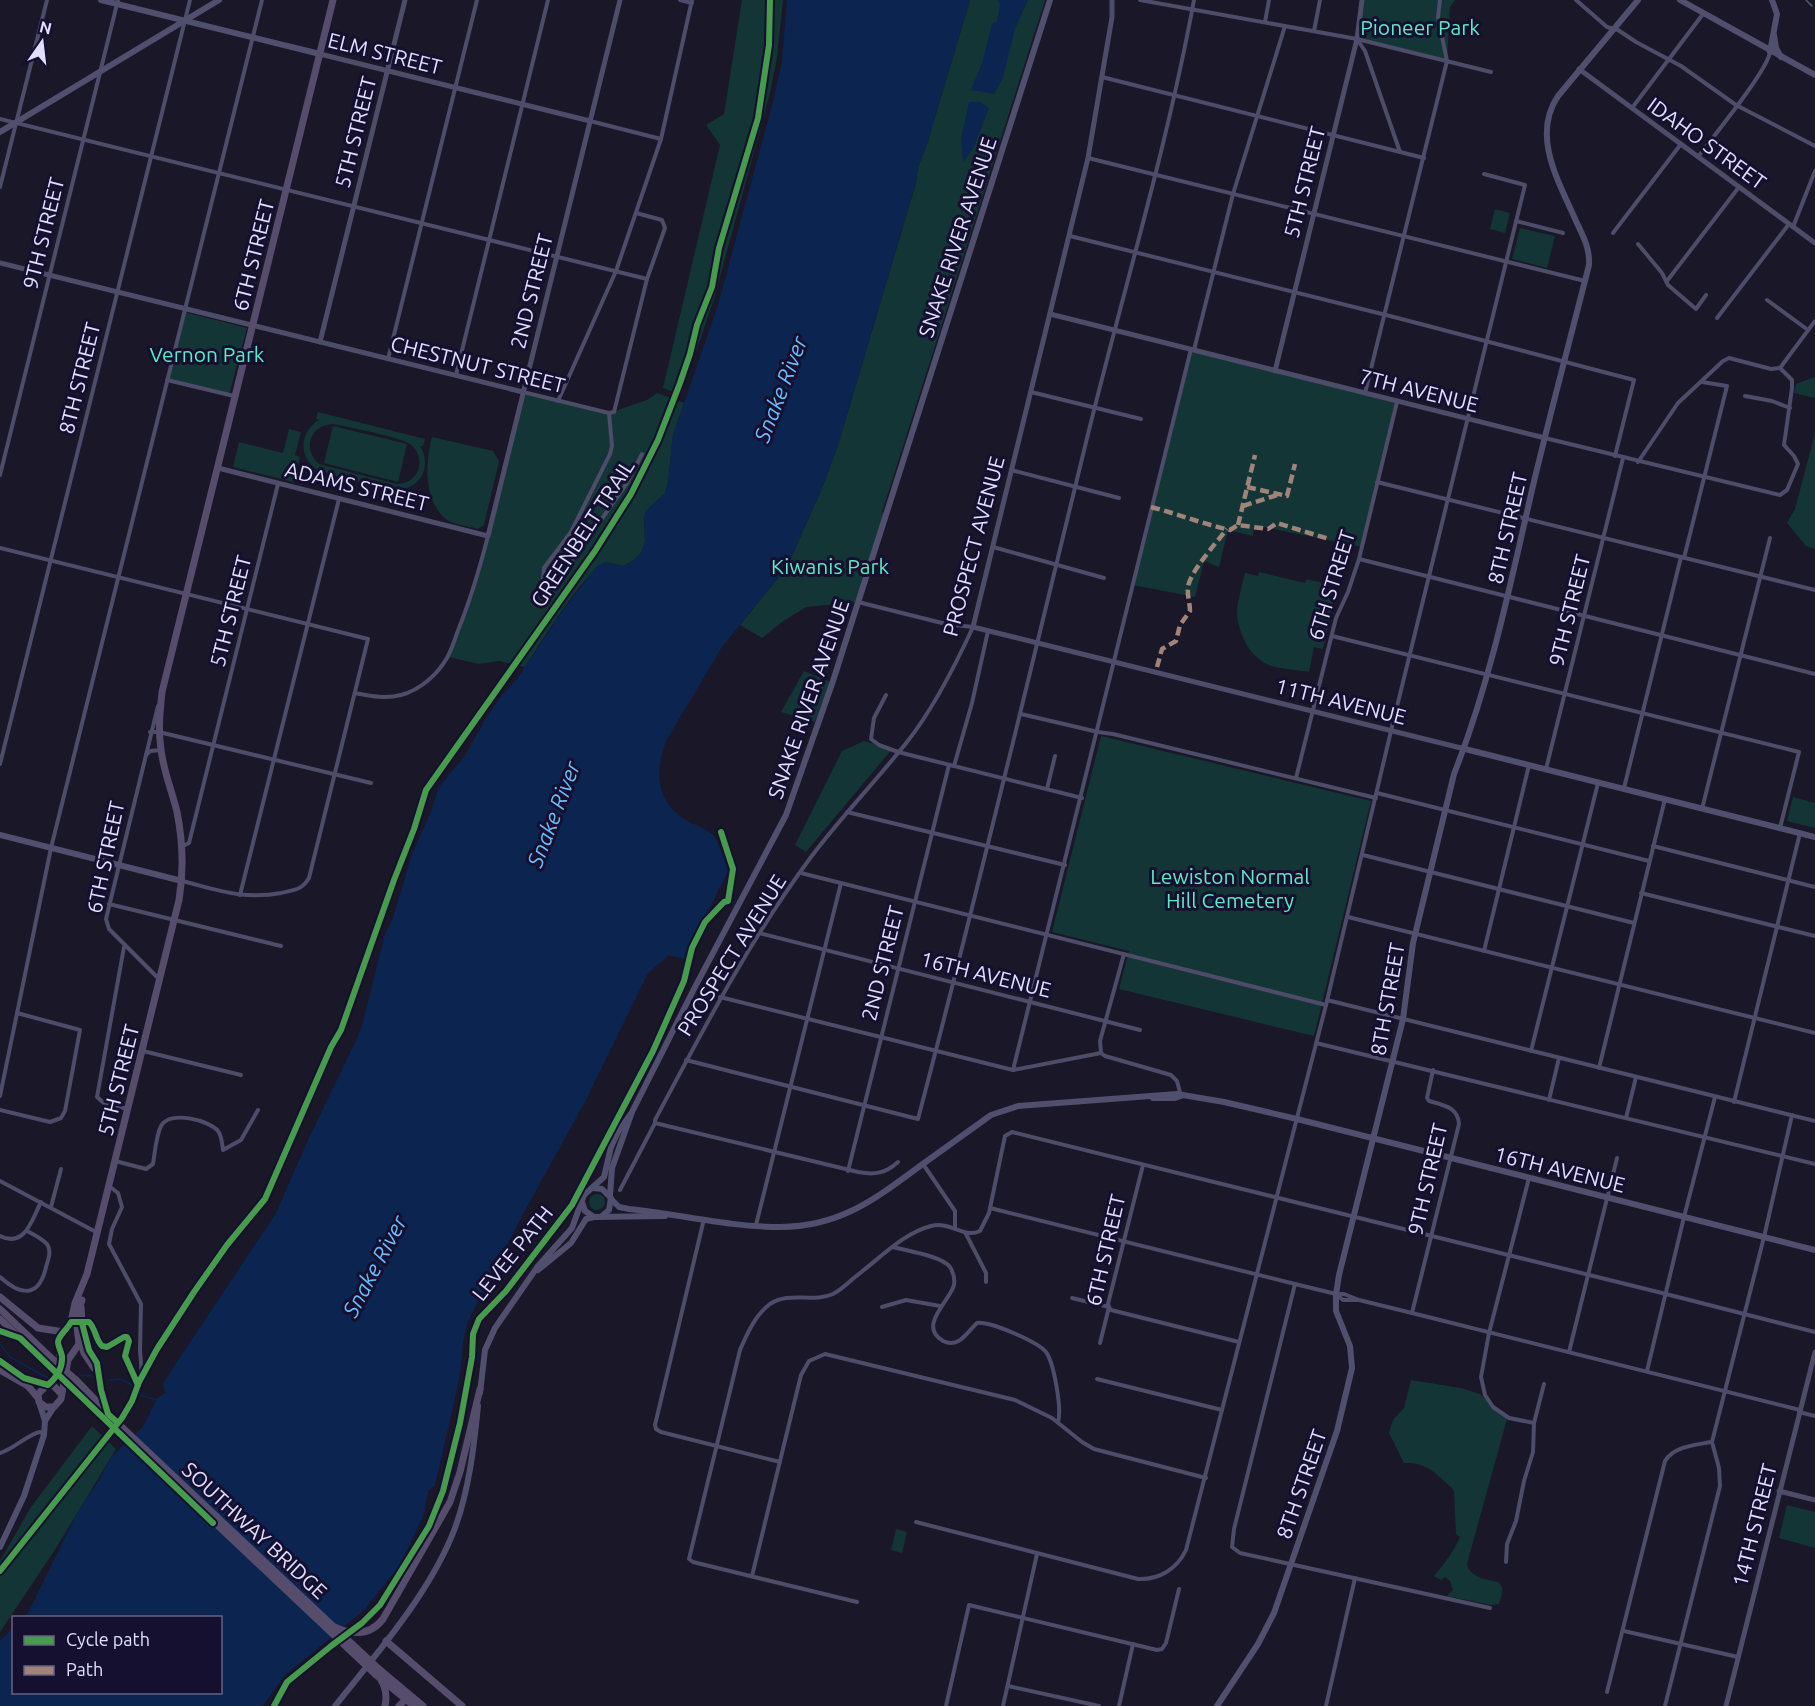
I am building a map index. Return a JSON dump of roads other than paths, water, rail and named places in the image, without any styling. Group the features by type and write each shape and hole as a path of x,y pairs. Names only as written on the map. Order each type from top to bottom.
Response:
{"main road":[{"name":"ELM STREET","path":"101,0 118,2 184,21 320,54"},
{"path":"0,132 219,0"},
{"name":"6TH STREET","path":"182,847 161,750 159,732 162,692 333,0"},
{"name":"SNAKE RIVER AVENUE","path":"610,1197 612,1168 632,1112 786,815 817,732 1050,0"},
{"path":"1579,69 1638,0"},
{"path":"1680,0 1815,75"},
{"path":"1770,52 1777,14 1772,0"},
{"path":"1743,36 1763,42 1773,37"},
{"path":"1773,37 1781,57"},
{"name":"8TH STREET","path":"1217,1706 1267,1628 1330,1455 1351,1374 1351,1353 1337,1315 1335,1294 1403,1019 1415,933 1445,810 1454,774 1465,749 1488,675 1588,265 1589,250 1556,175 1546,140 1551,106 1579,69"},
{"name":"11TH AVENUE","path":"1465,749 1815,837"},
{"path":"0,835 182,881"},
{"name":"5TH STREET","path":"79,1339 76,1317 175,920 182,881 182,847"},
{"name":"16TH AVENUE","path":"677,1216 793,1227 821,1223 840,1217 874,1200 991,1115 1009,1108 1062,1102 1135,1098 1169,1099 1181,1096 1224,1102 1297,1119 1815,1250"},
{"name":"SNAKE RIVER AVENUE","path":"593,1188 604,1178 611,1147 632,1112"},
{"path":"335,1706 386,1641 427,1581 454,1530 465,1490 476,1426 485,1350 503,1313 538,1266 572,1228 584,1195 593,1188 602,1188 619,1207 677,1216"},
{"path":"597,1217 609,1210 610,1197"},
{"path":"582,1200 585,1211 597,1217"},
{"path":"527,1281 571,1243 586,1219 677,1216"},
{"name":"5TH STREET","path":"47,1385 58,1376 62,1354 58,1341 72,1318 75,1303 83,1287"},
{"path":"0,1298 38,1328 72,1331 79,1339 99,1378"},
{"path":"82,1300 83,1329 88,1350 97,1363 106,1416"},
{"path":"0,1309 45,1357 106,1416"},
{"path":"0,1319 45,1357"},
{"path":"0,1331 20,1338"},
{"path":"45,1421 60,1402 66,1366 70,1356 77,1349 79,1339"},
{"path":"0,1361 24,1378 58,1389 61,1396"},
{"path":"0,1370 28,1386 46,1407 54,1407"},
{"path":"0,1547 24,1496 44,1436 45,1421 39,1391 47,1385"},
{"path":"334,1627 350,1633 358,1633 377,1626 414,1566 450,1502 460,1472 480,1389"},
{"name":"SOUTHWAY BRIDGE","path":"106,1416 334,1627 378,1672"},
{"name":"SOUTHWAY BRIDGE","path":"106,1416 378,1672"},
{"path":"386,1641 462,1706"},
{"path":"378,1672 423,1706"},
{"path":"378,1672 414,1706"},
{"path":"378,1672 385,1688 387,1699 385,1706"},
{"path":"404,1690 406,1699"},
{"path":"399,1706 406,1699"}],"street":[{"path":"0,187 47,0"},
{"name":"8TH STREET","path":"0,764 190,0"},
{"path":"0,1096 51,848 262,0"},
{"name":"5TH STREET","path":"320,342 405,0"},
{"path":"388,359 477,0"},
{"path":"455,376 548,0"},
{"name":"2ND STREET","path":"355,693 381,698 401,695 430,679 448,657 481,563 620,0"},
{"path":"558,401 616,271 661,139 692,1 680,0"},
{"name":"PROSPECT AVENUE","path":"620,1190 655,1123 654,1120 720,997 759,933 810,858 898,752 931,707 972,627 1088,158 1112,17 1112,0"},
{"path":"1140,0 1357,39 1491,72"},
{"path":"686,1060 918,1119 1135,253 1194,0"},
{"path":"1265,22 1269,0"},
{"path":"1314,31 1320,0"},
{"name":"5TH STREET","path":"1275,371 1357,39 1362,0"},
{"path":"1365,393 1448,61 1438,17 1440,0"},
{"path":"1576,0 1607,27 1669,59 1736,105 1815,146"},
{"name":"9TH STREET","path":"0,475 118,2"},
{"path":"1632,109 1703,14"},
{"path":"1014,1070 1114,662 1233,194 1285,26"},
{"path":"1357,39 1365,51 1400,152"},
{"path":"1698,157 1768,62 1770,52"},
{"name":"ELM STREET","path":"320,54 661,139"},
{"name":"IDAHO STREET","path":"1579,69 1815,243"},
{"path":"1102,77 1424,158"},
{"path":"0,119 647,279"},
{"path":"1613,233 1680,144"},
{"path":"1088,158 1585,281"},
{"path":"1717,318 1791,226 1815,171"},
{"path":"916,1522 1144,1579 1156,1577 1172,1569 1186,1550 1327,1002 1525,184 1484,174"},
{"path":"1667,281 1738,187"},
{"path":"636,213 662,220 665,228 647,279 614,412 609,414 612,446 610,454 571,532 544,568 543,579 549,582 560,576 627,483 642,454"},
{"path":"1516,221 1563,233"},
{"path":"1070,236 1385,314 1634,380 1615,456"},
{"path":"1638,244 1671,289 1696,309 1706,295"},
{"name":"CHESTNUT STREET","path":"0,263 609,414"},
{"path":"1767,300 1808,330"},
{"name":"7TH AVENUE","path":"1050,314 1638,462 1780,495 1787,490 1798,464 1783,441 1790,408"},
{"path":"1638,462 1672,411 1729,358 1771,369 1780,368 1815,321"},
{"path":"1746,396 1772,401 1790,408 1792,380 1780,368"},
{"path":"167,380 235,396"},
{"path":"1624,789 1727,386 1701,382"},
{"path":"1031,392 1141,419"},
{"name":"6TH STREET","path":"1296,778 1336,618 1359,559 1397,402"},
{"name":"9TH STREET","path":"1546,770 1623,458"},
{"name":"ADAMS STREET","path":"218,468 488,536"},
{"path":"1011,470 1119,498"},
{"path":"1377,482 1815,590"},
{"name":"5TH STREET","path":"182,847 189,843 278,484"},
{"path":"240,895 339,499"},
{"path":"1702,809 1770,538"},
{"path":"992,547 1104,578"},
{"path":"0,548 368,639 309,879 305,885 298,890 254,897 182,881"},
{"path":"1359,559 1815,674"},
{"name":"11TH AVENUE","path":"858,602 946,624 972,627 1465,749"},
{"name":"2ND STREET","path":"848,1170 932,833 951,765 972,703 988,631"},
{"path":"1332,636 1799,752 1780,828"},
{"name":"6TH STREET","path":"160,980 124,946 106,924 150,732 162,692"},
{"path":"886,695 874,718 871,739 879,745 898,752 1082,798"},
{"path":"1021,714 1445,810 1649,861"},
{"path":"150,732 159,732 371,783"},
{"path":"146,756 150,751 161,750"},
{"path":"1047,789 1055,756"},
{"path":"1484,951 1530,765"},
{"path":"1531,1051 1598,783"},
{"path":"1599,1068 1665,799"},
{"path":"847,812 1065,865"},
{"path":"1734,1102 1800,833"},
{"path":"1653,846 1815,887"},
{"path":"1363,855 1634,923"},
{"path":"801,873 1815,1121"},
{"path":"756,1225 772,1152 841,883"},
{"path":"1641,892 1815,936"},
{"path":"109,904 280,946"},
{"path":"1348,917 1815,1033"},
{"name":"16TH AVENUE","path":"759,933 1140,1030"},
{"path":"124,946 97,1097 105,1104 128,1109"},
{"path":"1101,1053 1100,1041 1125,954"},
{"path":"720,997 1014,1070 1101,1053 1172,1076 1177,1082 1181,1096"},
{"path":"0,1110 50,1122 61,1118 65,1111 80,1030 17,1012"},
{"path":"1316,1043 1815,1164"},
{"path":"142,1051 241,1075"},
{"path":"1549,1100 1559,1058"},
{"name":"9TH STREET","path":"1412,1313 1459,1119 1452,1108 1429,1101 1433,1070"},
{"path":"1626,1118 1636,1077"},
{"path":"1647,1371 1715,1097"},
{"path":"115,1161 146,1169 150,1167 153,1164 161,1126 173,1118 193,1119 218,1131 223,1150 242,1140 258,1110"},
{"path":"1665,1706 1678,1646 1720,1486 1719,1468 1712,1442 1792,1115"},
{"path":"655,1123 848,1170 878,1174 891,1169 898,1162"},
{"path":"857,1602 691,1561 689,1557 741,1350 755,1320 772,1302 784,1298 813,1298 833,1294 913,1233 932,1226 943,1225 972,1234 980,1231 990,1208 1005,1136 1008,1133 1012,1132 1815,1332"},
{"path":"1569,1352 1617,1158"},
{"path":"923,1164 955,1211 955,1228"},
{"name":"6TH STREET","path":"1100,1343 1143,1165"},
{"path":"51,1207 61,1169"},
{"path":"1530,1178 1489,1333 1481,1370 1481,1381 1485,1395 1493,1407 1505,1416 1534,1423"},
{"path":"0,1181 96,1232"},
{"path":"0,1571 122,1418 142,1376 141,1304 110,1244 112,1229 122,1207 118,1193 108,1186"},
{"path":"0,1236 16,1240 27,1231 41,1202"},
{"path":"990,1208 1335,1294 1343,1300 1359,1300 1412,1313 1647,1371 1815,1416"},
{"path":"704,1219 655,1420 656,1429 780,1462"},
{"path":"0,1277 12,1288 22,1292 31,1291 42,1282 49,1248 47,1244 27,1231"},
{"path":"966,1233 986,1273 987,1282"},
{"path":"893,1247 937,1259 950,1267 954,1279 953,1288 940,1306 933,1326 937,1335 946,1342 960,1341 975,1325 986,1323 1044,1350 1050,1360 1059,1403 1058,1422"},
{"path":"1296,1284 1234,1529 1232,1547 1240,1553 1490,1608"},
{"path":"1072,1298 1239,1342"},
{"path":"882,1307 906,1300 940,1306"},
{"name":"14TH STREET","path":"1726,1706 1815,1352"},
{"path":"752,1576 806,1364 828,1354 1001,1396 1029,1406 1058,1422 1094,1449 1206,1478"},
{"path":"1097,1379 1222,1410"},
{"path":"1506,1562 1507,1544 1516,1521 1524,1481 1533,1452 1534,1423 1544,1384"},
{"path":"0,1453 16,1447 35,1433 40,1432 44,1436"},
{"path":"1607,1692 1665,1461 1677,1450 1712,1442"},
{"path":"1779,1491 1815,1500"},
{"path":"1003,1706 1037,1554"},
{"path":"1326,1706 1355,1578"},
{"path":"946,1706 969,1605 1157,1650 1162,1649 1166,1643 1179,1589"},
{"path":"1623,1632 1678,1646 1685,1644 1738,1657"},
{"path":"1119,1706 1133,1644"},
{"path":"1008,1686 1099,1706"}],"water":[{"name":"Snake River","path":"787,0 970,0 918,167 916,182 838,445 823,486 787,567 722,647 666,741 662,753 659,776 664,797 678,814 714,836 728,871 684,959 668,955 647,975 586,1100 471,1315 465,1331 459,1379 435,1485 428,1491 424,1514 400,1565 364,1610 283,1677 263,1706 0,1706 0,1641 12,1629 12,1694 222,1694 222,1616 25,1616 79,1509 112,1456 142,1428 157,1399 165,1393 163,1384 168,1375 276,1213 361,1030 385,934 393,918 412,854 439,787 464,757 499,699 517,679 563,610 597,566 606,562 623,566 633,561 641,553 645,542 644,517 646,511 665,493 673,435 718,305 782,61"},
{"path":"998,0 1028,0 1015,29 1003,78 994,94 971,90 982,63 992,24 997,21 1000,5"},
{"path":"969,102 980,102 989,108 974,147 963,162 961,139"}],"waterway":[{"path":"0,1344 10,1357 48,1378"},
{"path":"80,1375 92,1376"},
{"path":"109,1380 121,1379 135,1387"},
{"path":"138,1389 143,1396 158,1400"}],"railway":[{"path":"1806,0 1815,9"}],"park label":[{"name":"Pioneer Park","path":"1420,27"},
{"name":"Vernon Park","path":"207,354"},
{"name":"Kiwanis Park","path":"830,566"},
{"name":"Lewiston Normal Hill Cemetery","path":"1230,888"}]}
